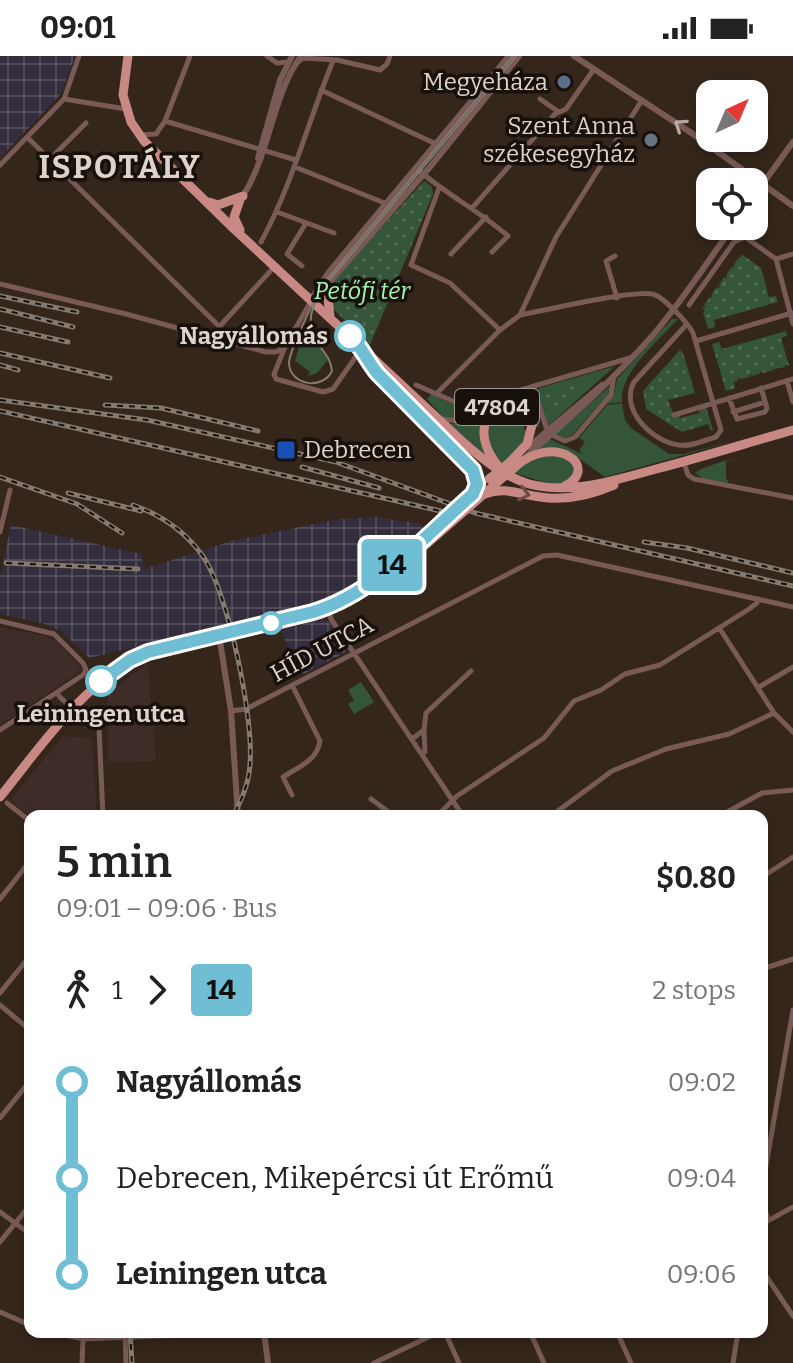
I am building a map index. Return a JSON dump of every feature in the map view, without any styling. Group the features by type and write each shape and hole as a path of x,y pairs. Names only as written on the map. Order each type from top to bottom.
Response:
{"main road":[{"path":"131,56 126,109 139,135 249,243 437,417 484,460 507,475 528,483 558,488 590,486 793,430"},
{"path":"203,198 218,205 242,198"},
{"path":"242,198 234,217 249,243"},
{"path":"327,289 330,317"},
{"path":"363,347 366,358 378,374 474,472 477,484 473,494"},
{"name":"47804","path":"507,475 491,457 484,436 487,418 498,407 517,406 531,420 530,439 516,461"},
{"path":"412,552 473,494 516,461 546,451 570,456 577,466 576,476 568,485 558,488"},
{"path":"4,800 74,708 99,683 130,660 148,652 328,608 412,552 485,494 516,461"},
{"path":"485,494 502,489 539,497 563,498 596,492 631,476"}],"street":[{"path":"0,165 64,99 79,56"},
{"path":"139,135 156,134 165,121 190,56"},
{"path":"267,56 277,63 316,58 380,70 390,56"},
{"path":"223,218 242,198 258,165 292,60 301,56"},
{"path":"420,171 436,145 509,56"},
{"path":"574,56 586,59 594,69 741,168"},
{"path":"309,297 322,295 390,207 516,58"},
{"path":"261,242 277,212 333,61"},
{"path":"472,208 557,113 566,109 594,69"},
{"path":"321,90 436,145"},
{"path":"64,99 126,109"},
{"path":"540,99 557,113"},
{"path":"520,315 556,237 642,100"},
{"path":"165,121 262,150 390,207"},
{"path":"50,159 86,123"},
{"path":"27,137 237,344"},
{"path":"768,176 793,142"},
{"path":"420,171 508,236 492,252"},
{"path":"768,187 793,206"},
{"path":"439,188 411,265 450,283 500,330"},
{"path":"363,347 333,389 323,392 276,379 274,374 309,297 390,207"},
{"path":"277,212 334,233"},
{"path":"451,254 486,217"},
{"path":"302,266 287,254 306,223"},
{"path":"689,305 739,238 751,239 776,259 793,324"},
{"path":"516,461 631,358 674,310 723,240"},
{"path":"776,259 793,254"},
{"path":"615,256 606,261 617,298"},
{"path":"219,327 275,266"},
{"path":"0,284 271,353 285,347"},
{"path":"436,394 500,330 520,315 652,294 687,324 696,341 714,403 720,434 687,445 667,441 642,424 634,415 632,386 687,324"},
{"path":"696,341 792,313"},
{"path":"437,417 457,421 483,401 631,358"},
{"path":"554,436 565,441 577,435 611,395 613,376"},
{"path":"674,415 790,380 792,397"},
{"path":"416,385 471,409"},
{"path":"533,387 546,427"},
{"path":"729,398 738,419 764,412 767,410 761,388"},
{"path":"683,462 688,475 694,479 793,498"},
{"path":"0,528 10,490"},
{"name":"HÍD UTCA","path":"231,711 246,709 543,556 557,555 755,598"},
{"path":"442,810 452,799 544,738 568,707 580,697 601,690 625,674 660,665 749,609 755,598 793,607"},
{"path":"328,608 331,619 459,810"},
{"path":"0,621 54,634 83,663 86,670 0,730"},
{"path":"720,629 774,713 793,732"},
{"path":"219,635 231,711 238,810"},
{"path":"759,687 793,667"},
{"path":"425,752 426,713 471,671"},
{"path":"292,685 320,741 319,750 311,761 283,777 292,795"},
{"path":"57,693 66,704 91,717 99,728 103,810"},
{"path":"559,810 612,771 666,749 729,734 774,713"},
{"path":"412,739 424,730"},
{"path":"731,810 762,793 793,790"},
{"path":"371,799 386,810"},
{"path":"4,800 24,816"},
{"path":"768,873 793,857"},
{"path":"0,899 24,869"},
{"path":"768,967 793,959"},
{"path":"0,993 24,963"},
{"path":"0,1005 24,1025"},
{"path":"768,1138 793,1010"},
{"path":"0,1118 24,1088"},
{"path":"768,1221 793,1207"},
{"path":"0,1212 24,1230"},
{"path":"768,1212 777,1215"},
{"path":"0,1242 24,1213"},
{"path":"768,1279 793,1316"},
{"path":"0,1312 24,1322"},
{"path":"78,1338 94,1338"},
{"path":"126,1338 126,1363"},
{"path":"265,1338 268,1363"},
{"path":"374,1363 429,1338"},
{"path":"445,1338 459,1363"},
{"path":"533,1338 544,1363"},
{"path":"620,1338 631,1363"},
{"path":"733,1363 737,1338"},
{"path":"82,1363 83,1339"}],"shaded area":[{"path":"0,56 75,56 61,94 0,158"},
{"path":"376,517 422,524 423,531 366,578 322,603 89,658 62,632 45,624 0,614 0,577 11,525 141,554 144,569 231,541 339,519"},
{"path":"322,619 329,622 348,651 302,675 280,630"},
{"path":"0,627 46,636 58,642 82,670 0,725"},
{"path":"148,663 156,761 108,762 108,693"},
{"path":"63,736 92,738 97,810 24,811 10,800"}],"green space":[{"name":"Petőfi tér","path":"424,181 432,187 433,194 370,345 328,304 328,290 335,278"},
{"path":"741,254 761,268 769,297 776,296 778,302 714,320 715,327 708,329 702,308 706,307 704,305 710,297 713,298 711,295 717,287 720,288 732,267 735,268 733,266"},
{"path":"672,319 678,319 633,369 623,391 622,402 606,404 614,393 617,379"},
{"path":"786,331 787,336 781,338 789,366 785,364 785,367 750,374 750,377 738,377 734,382 735,388 726,391 712,344 719,342 722,349"},
{"path":"312,337 328,360 317,373 308,376 310,372 295,361 300,343"},
{"path":"680,350 695,393 668,400 674,416 679,415 680,418 699,413 699,409 706,407 711,431 708,424 682,432 646,409 643,391"},
{"path":"615,366 548,426 537,394 539,388"},
{"path":"584,382 586,388 551,417 544,393"},
{"path":"611,385 607,396 572,435 565,438 555,434"},
{"path":"529,391 539,427 534,427 522,407 488,412 488,458 450,424 461,422 485,403"},
{"path":"431,394 461,408 462,416 456,420 443,417 427,399"},
{"path":"622,403 625,420 631,428 669,454 683,454 738,440 605,477 565,451 539,449 550,439 582,454 579,450 585,442 579,438 607,405"},
{"path":"518,409 530,426 524,426 524,430 528,430 523,441 500,465 489,444 489,425 496,410"},
{"path":"546,454 571,460 575,473 562,484 543,482 512,472 524,462"},
{"path":"726,461 726,479 729,480 727,483 702,478 695,473"},
{"path":"361,682 374,702 354,714 348,704 354,700 348,690"}],"tram line":[{"path":"513,56 325,282 304,323 290,358 291,371 301,381 322,381 332,371 331,364 315,339 311,322 313,307 327,283 516,56"}],"railway":[{"path":"0,296 77,312"},
{"path":"0,309 73,327"},
{"path":"0,327 68,342"},
{"path":"0,353 110,378"},
{"path":"0,365 18,370"},
{"path":"0,400 147,420 336,462 475,513 793,586"},
{"path":"105,405 161,408 258,431"},
{"path":"0,411 445,512"},
{"path":"302,467 379,488"},
{"path":"0,477 77,504 122,533"},
{"path":"68,493 141,511"},
{"path":"133,505 162,519 188,538 212,572 221,596 237,656 250,744 248,778 236,810"},
{"path":"644,542 687,548 793,573"},
{"path":"6,563 138,569"},
{"path":"130,1338 132,1363"}],"bus line":[{"name":"14","path":"101,681 130,660 148,652 337,604 377,578 473,494 477,484 473,470 378,374 363,353 363,347 350,336"}],"place":[{"name":"Megyeháza","path":"564,82"},
{"name":"Szent Anna székesegyház","path":"651,140"},
{"name":"Nagyállomás","path":"350,336"},
{"name":"Debrecen","path":"286,450"},
{"name":"Leiningen utca","path":"101,681"}],"district":[{"name":"ISPOTÁLY","path":"120,167"}]}
